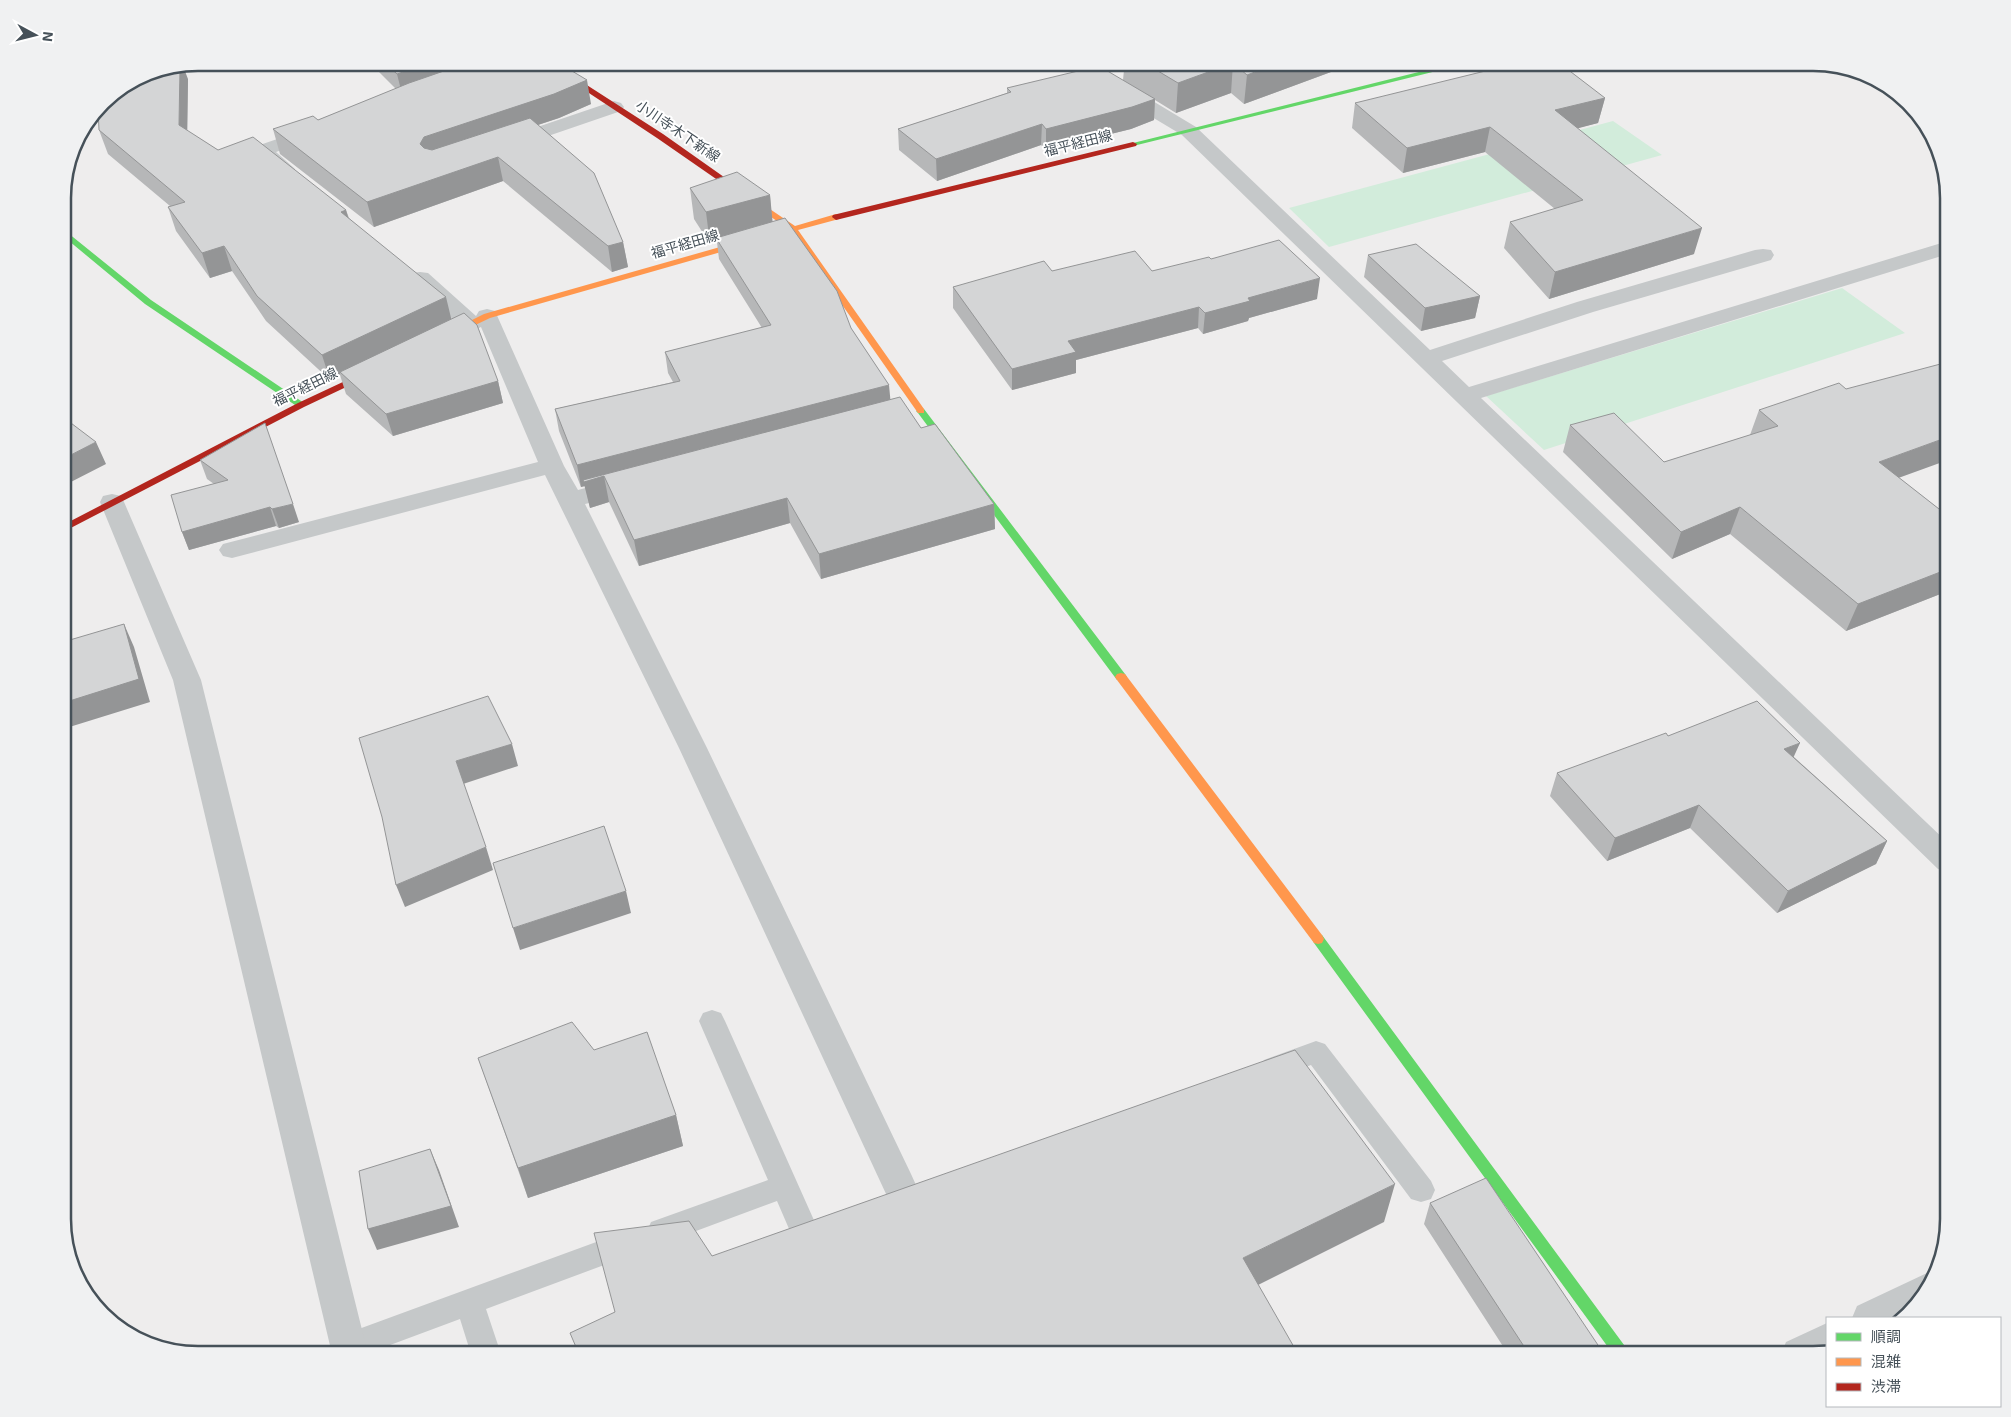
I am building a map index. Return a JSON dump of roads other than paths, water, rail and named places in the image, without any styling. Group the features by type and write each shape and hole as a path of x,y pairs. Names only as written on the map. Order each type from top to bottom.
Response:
{"main road":[{"name":"小川寺木下新線","path":"559,71 660,136 792,228 909,410 1307,924 1616,1346"},
{"name":"福平経田線","path":"427,345 479,320 792,228 1433,71"},
{"path":"72,239 148,302 302,405"},
{"name":"福平経田線","path":"72,524 302,405 391,362"}],"street":[{"path":"1089,71 1189,131 1940,853"},
{"path":"493,148 614,107"},
{"path":"298,180 261,151 332,126"},
{"path":"1465,396 1940,249"},
{"path":"1426,359 1585,307 1763,255"},
{"path":"408,268 479,320 571,500 693,748 907,1198"},
{"path":"232,550 552,466"},
{"path":"571,500 610,490"},
{"path":"112,502 187,680 348,1346"},
{"path":"1872,1317 1912,1297"}],"lane":[{"path":"712,1021 809,1244 837,1233"},
{"path":"1251,1076 1316,1052 1421,1190"},
{"path":"361,1346 469,1302 784,1186"},
{"path":"469,1302 483,1346"}]}
